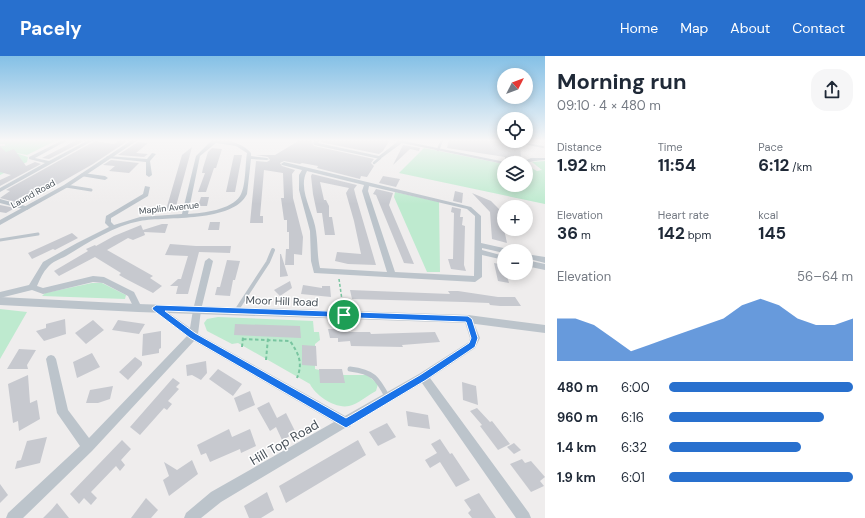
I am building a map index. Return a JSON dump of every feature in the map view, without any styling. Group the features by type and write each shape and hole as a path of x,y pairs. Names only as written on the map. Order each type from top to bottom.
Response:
{"street":[{"path":"45,162 50,163"},
{"name":"Laund Road","path":"0,223 66,186 102,162"},
{"path":"144,162 148,162 149,175"},
{"path":"185,215 197,162"},
{"name":"Maplin Avenue","path":"32,286 46,264 114,228 139,219 216,211 239,200 244,193 248,162"},
{"path":"0,190 50,163"},
{"path":"284,164 469,208 478,216 480,273 475,279 317,271 314,262 312,229 307,213 301,180 302,172 305,169"},
{"path":"83,175 105,178"},
{"path":"367,183 365,191 392,275"},
{"path":"114,228 108,223 108,217 146,195 146,187"},
{"path":"0,201 27,208"},
{"path":"479,248 497,250"},
{"path":"479,248 497,255"},
{"path":"533,257 545,260"},
{"path":"14,518 88,447 193,336 197,310 209,261"},
{"path":"533,264 545,267"},
{"path":"0,295 32,286 43,291 94,280 104,280 131,294 138,308"},
{"name":"Moor Hill Road","path":"0,301 138,308 468,319 545,328"},
{"path":"156,308 193,336 346,423"},
{"name":"Hill Top Road","path":"191,518 216,497 346,423 423,377 472,345 474,338 468,319"},
{"path":"51,359 63,412 88,447"},
{"path":"423,377 524,518"}],"lane":[{"path":"66,186 90,190"},
{"path":"0,240 38,234"},
{"path":"236,311 268,262 273,250"},
{"path":"350,370 365,371 374,375 388,398"}],"path":[{"path":"338,273 344,315"},
{"path":"242,347 243,338 290,342 301,355 301,371 297,378"},
{"path":"266,360 268,339"}],"green space":[{"path":"0,162 27,162 27,162 0,175"},
{"path":"410,162 492,162 497,163 497,192 533,192 533,169 537,171 542,170 533,162 545,162 545,204 533,201 533,200 526,200 399,173"},
{"path":"395,192 439,202 440,272 427,272 394,197"},
{"path":"92,283 102,283 126,295 125,299 42,296 45,293"},
{"path":"0,309 27,312 0,359"},
{"path":"218,317 313,321 314,332 319,332 320,340 315,344 315,369 343,375 367,375 378,384 376,391 349,406 332,403 321,397 310,384 238,343 232,344 207,331 204,323 207,319"}],"building":[{"path":"0,162 23,162 26,166 35,162 41,164 0,186 0,180 11,175 0,172"},
{"path":"58,162 97,162 23,204 0,198 10,191 6,190"},
{"path":"109,162 139,163 129,173 109,171 115,166 103,165"},
{"path":"180,162 188,162 175,210 166,210"},
{"path":"205,162 218,162 216,168 214,168 206,192 198,192 205,173 202,173"},
{"path":"233,162 241,162 235,192 226,192"},
{"path":"256,162 283,162 280,163 282,166 295,170 292,174 293,198 303,237 302,255 294,254 294,265 285,265 286,249 289,249 289,232 287,232 287,220 284,220 281,198 284,198 283,173 264,170 260,216 263,216 263,223 250,223"},
{"path":"287,162 372,162 371,163 374,166 367,177 361,176 360,179 317,168 318,166 302,163"},
{"path":"312,174 357,185 354,189 376,265 348,264 335,261 337,252 361,254 346,193 349,188 320,182 324,200 326,200 329,206 329,217 332,217 335,235 325,235 322,213 317,213 313,194"},
{"path":"383,176 400,179 396,187 379,183"},
{"path":"376,189 393,193 389,205 414,264 404,263 376,195 373,194"},
{"path":"455,191 463,193 462,203 453,201"},
{"path":"472,193 491,201 497,207 497,236 506,236 507,243 492,239 490,212"},
{"path":"201,197 209,197 207,206 198,206"},
{"path":"0,205 15,208 6,213 0,212"},
{"path":"452,207 461,209 460,217 463,217 462,225 465,226 464,265 466,271 451,269 448,259 453,259 454,213 451,212"},
{"path":"210,222 220,222 219,230 208,230"},
{"path":"162,224 168,224 165,233 144,232 145,235 133,240 128,238 107,250 153,276 150,278 162,286 153,293 119,275 121,273 95,257 59,276 54,271 88,251 86,249 95,245 96,246 114,236 141,225 143,230"},
{"path":"72,233 78,238 55,250 53,249 32,259 28,253"},
{"path":"170,244 231,246 230,253 199,252 188,294 176,294 178,286 170,286 178,279 181,279 188,256 165,255"},
{"path":"281,254 288,276 280,277"},
{"path":"227,260 240,261 235,280 233,280 230,296 215,295 217,287 220,287"},
{"path":"494,263 497,264 497,276"},
{"path":"508,280 509,283 498,281"},
{"path":"290,281 292,288 280,296 274,290"},
{"path":"303,285 322,288 322,286 330,286 331,297 301,294"},
{"path":"350,290 450,294 448,291 458,291 498,297 515,297 521,306 500,306 490,305 489,303 352,299"},
{"path":"65,319 66,334 44,341 36,331 46,328 46,324"},
{"path":"93,320 104,330 86,344 75,333"},
{"path":"118,320 145,324 139,334 112,330"},
{"path":"235,324 300,326 301,338 234,335"},
{"path":"328,329 344,329 345,332 370,332 371,334 435,332 440,342 402,345 403,347 351,346 350,341 338,342 338,338 330,338"},
{"path":"161,331 161,348 159,349 159,353 142,356 143,334"},
{"path":"302,345 316,346 317,366 302,365"},
{"path":"19,349 36,350 27,365 28,369 7,369"},
{"path":"92,353 100,367 77,378 73,362"},
{"path":"135,357 142,362 142,365 128,380 119,372"},
{"path":"206,361 207,373 201,380 192,375 187,376 186,365"},
{"path":"218,369 242,384 233,396 209,379"},
{"path":"319,369 342,369 345,383 320,383"},
{"path":"28,375 30,403 37,400 40,419 19,431 18,421 13,423 8,384"},
{"path":"173,378 180,383 176,387 179,389 168,401 172,404 167,410 164,408 140,435 130,427"},
{"path":"462,382 476,386 478,405 463,400"},
{"path":"113,386 110,399 98,403 86,403 90,390"},
{"path":"250,391 255,405 239,412 234,398"},
{"path":"269,402 277,418 286,413 296,433 282,440 276,427 270,431 257,408"},
{"path":"477,408 490,422 492,421 510,444 498,450 480,426 482,425 470,411"},
{"path":"406,411 428,415 430,429 408,426"},
{"path":"387,423 396,437 378,446 369,432"},
{"path":"229,429 232,437 250,429 256,446 241,453 240,449 210,462 206,453 201,455 197,445"},
{"path":"47,437 40,463 15,469 17,461 21,460 27,441"},
{"path":"440,439 450,454 452,453 470,480 456,487 440,462 430,468 425,460 437,453 431,444"},
{"path":"122,440 131,449 121,460 125,465 120,471 116,466 91,492 97,498 91,505 84,498 79,504 70,494"},
{"path":"358,440 366,455 286,503 279,486"},
{"path":"514,443 521,450 514,454 507,447"},
{"path":"522,459 525,463 531,461 545,477 540,481 544,486 531,492 510,464"},
{"path":"192,460 198,474 169,496 163,480 169,476 164,462 177,470"},
{"path":"0,484 8,495 0,503"},
{"path":"267,492 274,510 261,518 249,518 244,506"},
{"path":"479,493 496,518 472,518 468,513 471,510 464,500"},
{"path":"146,498 158,510 151,518 131,518"},
{"path":"57,503 69,518 43,518 52,509"}],"route":[{"path":"156,308 290,313 344,315 468,319 474,338 472,345 423,377 346,423 193,336 156,308"}]}
